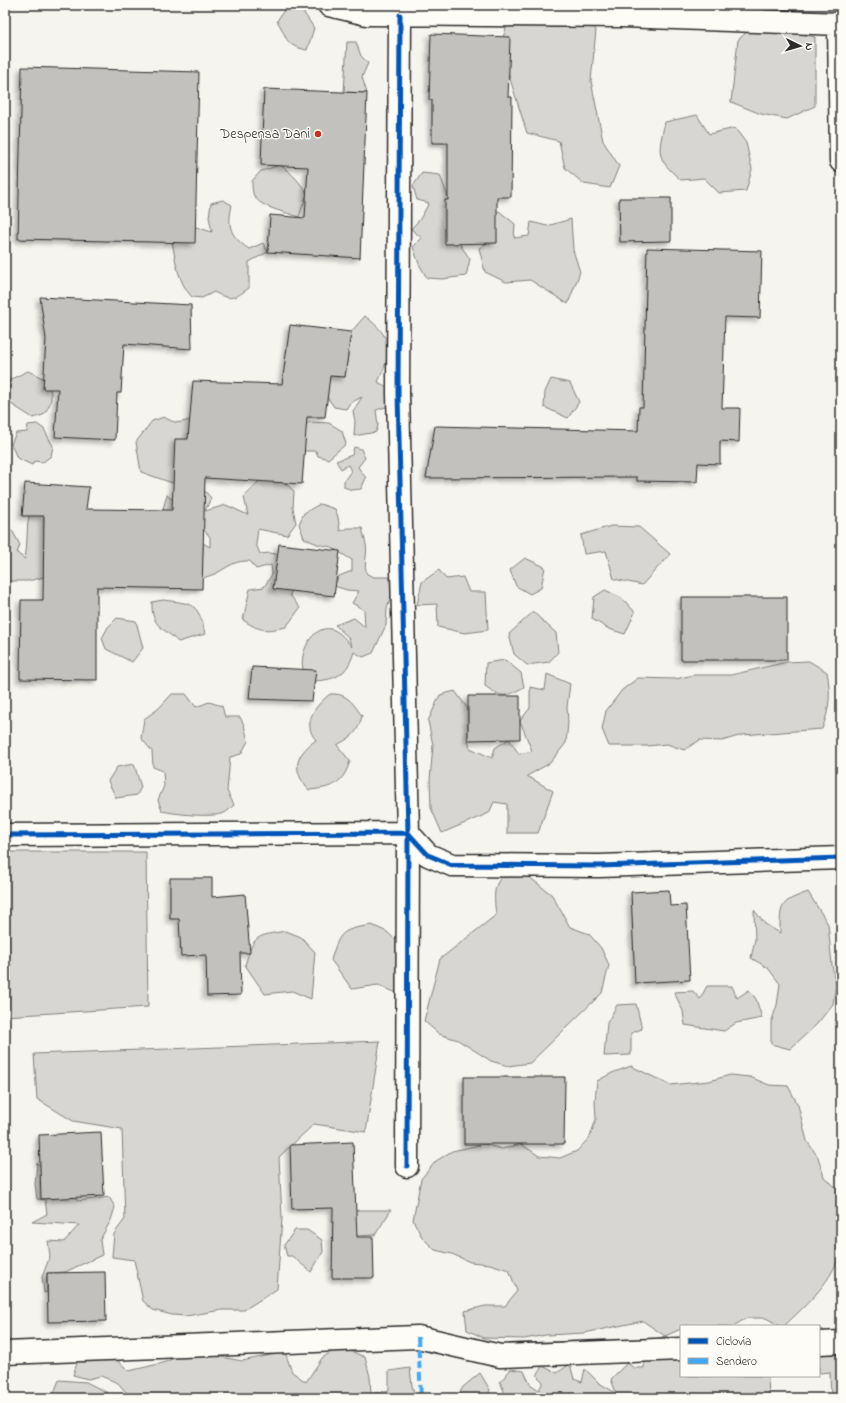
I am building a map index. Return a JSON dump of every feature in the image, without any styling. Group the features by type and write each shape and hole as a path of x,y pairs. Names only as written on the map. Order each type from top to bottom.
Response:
{"street":[{"path":"329,5 367,14 622,16 840,24 841,162"},
{"path":"400,15 398,393 408,833 407,1166"},
{"path":"5,835 408,833 428,855 452,865 599,866 841,858"},
{"path":"5,1354 418,1337 500,1356 680,1349"},
{"path":"820,1343 841,1342"}],"shaded area":[{"path":"295,6 304,13 314,28 307,50 294,46 290,43 277,21 286,7"},
{"path":"583,16 596,30 591,81 603,141 619,166 610,188 584,184 565,168 559,141 527,133 500,47 508,22"},
{"path":"752,27 780,29 815,37 815,106 787,119 761,114 731,102 738,40"},
{"path":"347,42 356,42 361,56 368,63 362,77 367,93 344,92"},
{"path":"697,115 709,134 735,128 746,143 752,169 746,191 719,193 704,178 681,180 663,160 660,148 665,122"},
{"path":"280,165 295,178 307,194 299,217 262,204 253,194 252,181 261,171"},
{"path":"422,173 440,175 448,197 463,205 454,228 461,246 470,259 466,276 442,279 427,278 419,264 413,247 422,238 411,229 420,219 429,203 417,200 413,186"},
{"path":"223,200 232,205 230,225 238,240 249,249 263,243 268,252 249,262 249,288 240,295 229,298 214,292 202,298 192,297 181,279 176,265 172,242 196,227 212,232 209,217 211,203"},
{"path":"499,211 515,224 514,238 529,236 531,222 547,226 571,219 573,250 580,272 568,304 530,280 506,282 485,272 479,248 491,240 485,220"},
{"path":"365,316 381,331 388,346 386,362 378,382 398,393 392,405 376,410 378,425 376,432 354,436 355,421 353,411 362,397 350,403 346,409 334,407 325,394 284,370 345,377 351,332"},
{"path":"28,371 47,380 51,394 49,406 43,415 33,418 11,404 5,403 9,390 9,380"},
{"path":"551,379 570,383 579,402 568,418 544,407 545,392"},
{"path":"164,417 175,422 181,422 193,418 198,422 175,484 141,472 136,442 152,421"},
{"path":"310,422 329,423 342,431 346,444 328,459 318,456 316,451 304,451 295,430"},
{"path":"37,424 44,429 53,446 51,456 43,462 34,461 32,465 17,458 11,444 16,433 27,432 28,425"},
{"path":"354,447 361,449 365,458 358,467 366,478 361,489 352,490 344,487 344,481 351,471 348,465 341,469 336,461 352,455"},
{"path":"281,479 294,491 293,508 296,523 287,535 258,529 256,544 260,554 270,553 289,556 295,582 290,595 300,608 286,627 264,630 254,627 243,620 250,589 264,587 272,574 271,565 256,569 250,561 241,561 202,579 203,543 210,547 210,537 203,529 162,512 167,495 174,501 197,482 211,498 205,511 226,505 248,515 244,497 259,481"},
{"path":"320,504 335,509 340,531 348,528 362,528 366,542 365,567 367,574 374,577 389,577 394,587 387,609 386,625 373,653 363,657 354,652 348,666 340,675 328,679 313,681 306,674 302,663 305,649 313,636 318,631 331,629 346,639 352,647 348,637 335,625 354,618 365,627 364,610 352,603 359,591 347,590 334,586 339,576 352,571 352,560 331,547 317,544 304,538 299,524 304,513"},
{"path":"29,515 44,515 44,577 28,581 6,581 5,523 13,532 20,545 17,553 25,559"},
{"path":"611,526 639,527 670,554 642,585 614,579 606,551 584,554 581,535"},
{"path":"525,558 545,567 541,588 530,594 516,586 510,570"},
{"path":"439,570 446,579 463,577 469,592 486,592 488,630 465,633 438,627 437,604 417,605 422,582"},
{"path":"605,590 622,598 635,612 625,634 609,629 592,619 594,597"},
{"path":"163,600 182,602 193,606 200,616 205,634 178,642 159,626 154,617 152,602"},
{"path":"533,612 556,633 558,652 549,662 527,665 514,654 509,634"},
{"path":"117,618 136,621 143,648 132,662 106,649 102,638 108,627"},
{"path":"505,660 521,673 524,687 508,695 501,695 485,686 486,663"},
{"path":"809,661 827,672 829,700 827,714 822,729 742,735 722,741 700,740 684,750 667,744 647,746 609,746 602,729 606,711 622,690 638,678 675,679 694,675 731,675 787,662"},
{"path":"547,674 570,684 567,707 568,723 566,743 550,763 527,776 553,791 538,833 507,833 507,804 494,802 489,813 442,833 431,808 430,780 433,745 428,721 440,695 455,691 468,709 468,740 470,748 492,758 495,748 509,739 519,754 532,751 520,721 530,708 530,687 545,690"},
{"path":"172,694 186,694 196,707 209,702 222,706 225,717 240,717 244,725 248,741 241,754 230,757 227,791 234,805 225,812 203,815 162,811 158,800 164,786 163,771 153,767 152,751 141,738 144,719 158,709"},
{"path":"330,694 345,697 352,703 362,716 354,734 337,745 350,761 344,775 340,780 330,786 309,790 303,783 300,776 298,763 304,751 316,740 310,727 312,715 320,703"},
{"path":"134,764 141,787 137,795 116,798 108,781 117,767"},
{"path":"5,852 146,852 148,1007 5,1016"},
{"path":"514,865 552,895 570,927 589,934 601,948 609,965 602,993 530,1063 508,1066 491,1061 458,1040 439,1034 424,1021 440,959 496,915 495,892 498,881"},
{"path":"808,892 828,924 832,965 836,985 833,1004 817,1024 790,1049 771,1044 771,1023 777,1005 780,984 768,968 751,958 755,939 754,910 765,924 780,933 780,916 784,905 792,899"},
{"path":"372,925 387,932 402,946 397,993 378,985 352,989 331,960 337,943 344,933 354,928"},
{"path":"286,931 301,937 315,952 311,999 292,991 265,994 245,965 251,948 257,939 268,934"},
{"path":"707,986 732,986 737,998 749,990 756,999 762,1018 736,1023 724,1031 685,1025 683,1011 674,992 693,991 700,999"},
{"path":"636,1004 642,1029 631,1033 631,1055 604,1056 607,1023 617,1005"},
{"path":"380,1041 366,1132 314,1124 279,1157 282,1218 277,1289 244,1310 222,1310 186,1316 172,1315 153,1310 143,1301 134,1260 112,1257 114,1234 125,1219 122,1129 73,1121 37,1099 34,1054"},
{"path":"631,1066 670,1085 709,1081 730,1075 750,1077 769,1085 788,1086 798,1105 807,1141 818,1157 824,1177 838,1189 841,1195 842,1228 841,1247 838,1259 827,1281 785,1325 778,1325 766,1318 747,1318 735,1325 680,1325 680,1329 665,1336 643,1321 584,1333 546,1335 524,1339 484,1338 467,1330 465,1311 485,1306 505,1306 517,1291 509,1270 490,1264 470,1262 452,1254 435,1250 422,1237 413,1220 421,1179 436,1161 452,1151 484,1144 502,1149 521,1144 539,1156 560,1158 577,1151 590,1137 596,1119 595,1101 597,1081 612,1073"},
{"path":"37,1163 65,1184 78,1201 109,1197 115,1207 111,1220 100,1240 102,1255 65,1272 47,1273 47,1292 44,1293 42,1277 50,1256 48,1241 64,1242 79,1225 32,1222 47,1214 45,1200 37,1199 35,1184"},
{"path":"359,1210 391,1210 375,1235 357,1236 349,1226 347,1213"},
{"path":"295,1230 307,1230 322,1240 323,1252 311,1272 292,1256 287,1256 284,1245"},
{"path":"820,1328 829,1333 834,1352 841,1362 839,1398 831,1398 830,1372 820,1373"},
{"path":"665,1336 680,1343 680,1377 768,1377 769,1398 739,1395 739,1398 614,1398 615,1395 613,1398 503,1398 504,1391 500,1382 511,1369 524,1371 530,1384 539,1390 543,1382 537,1376 542,1366 557,1373 570,1364 574,1379 582,1382 585,1369 599,1383 616,1393 611,1379 627,1363 634,1368 644,1368 645,1343"},
{"path":"333,1351 350,1351 365,1357 370,1377 371,1394 389,1390 389,1371 410,1368 412,1386 416,1398 131,1398 118,1383 101,1376 88,1379 73,1375 79,1357 115,1358 129,1371 163,1363 185,1353 206,1354 242,1361 285,1352 292,1372 306,1382 322,1358"},
{"path":"480,1373 490,1390 487,1398 457,1398 463,1387"},
{"path":"59,1380 86,1382 108,1393 110,1398 52,1398"}],"building":[{"path":"431,34 510,37 508,97 512,97 511,197 497,197 497,243 445,244 445,200 448,200 448,143 432,143 432,100 429,100"},
{"path":"22,67 199,72 195,243 18,239"},
{"path":"264,89 367,93 360,258 268,252 270,215 305,218 308,167 261,165"},
{"path":"619,198 671,198 671,241 620,242"},
{"path":"647,248 762,251 760,318 725,317 722,408 740,408 739,442 720,441 720,464 698,463 697,482 637,481 637,477 426,478 435,426 638,431 639,407 643,407"},
{"path":"40,297 191,305 192,349 124,344 121,393 117,393 115,440 55,437 58,389 43,389 46,339"},
{"path":"290,325 351,332 345,377 330,376 325,417 307,417 302,484 205,478 202,589 97,587 97,680 20,679 21,600 43,600 44,516 22,516 25,483 89,487 86,509 172,510 175,439 188,439 193,381 282,384"},
{"path":"279,544 340,551 334,596 273,589"},
{"path":"681,597 787,597 787,660 681,660"},
{"path":"252,667 316,670 312,701 249,699"},
{"path":"468,696 520,696 520,739 468,740"},
{"path":"170,878 212,878 212,897 245,894 250,953 240,953 241,995 207,996 206,955 181,956 179,919 170,919"},
{"path":"669,890 670,906 686,905 690,980 635,983 631,892"},
{"path":"464,1077 565,1077 564,1144 464,1144"},
{"path":"101,1132 104,1196 41,1199 39,1135"},
{"path":"353,1142 357,1237 373,1237 374,1278 332,1278 333,1208 292,1209 290,1145"},
{"path":"105,1272 106,1321 48,1322 47,1273"}],"marked path":[{"path":"418,1337 421,1398"}],"cycle path":[{"path":"400,15 398,393 408,833 407,1166"},
{"path":"5,835 408,833 428,855 452,865 599,866 841,858"}],"place":[{"name":"Despensa Dani","path":"318,134"}]}
